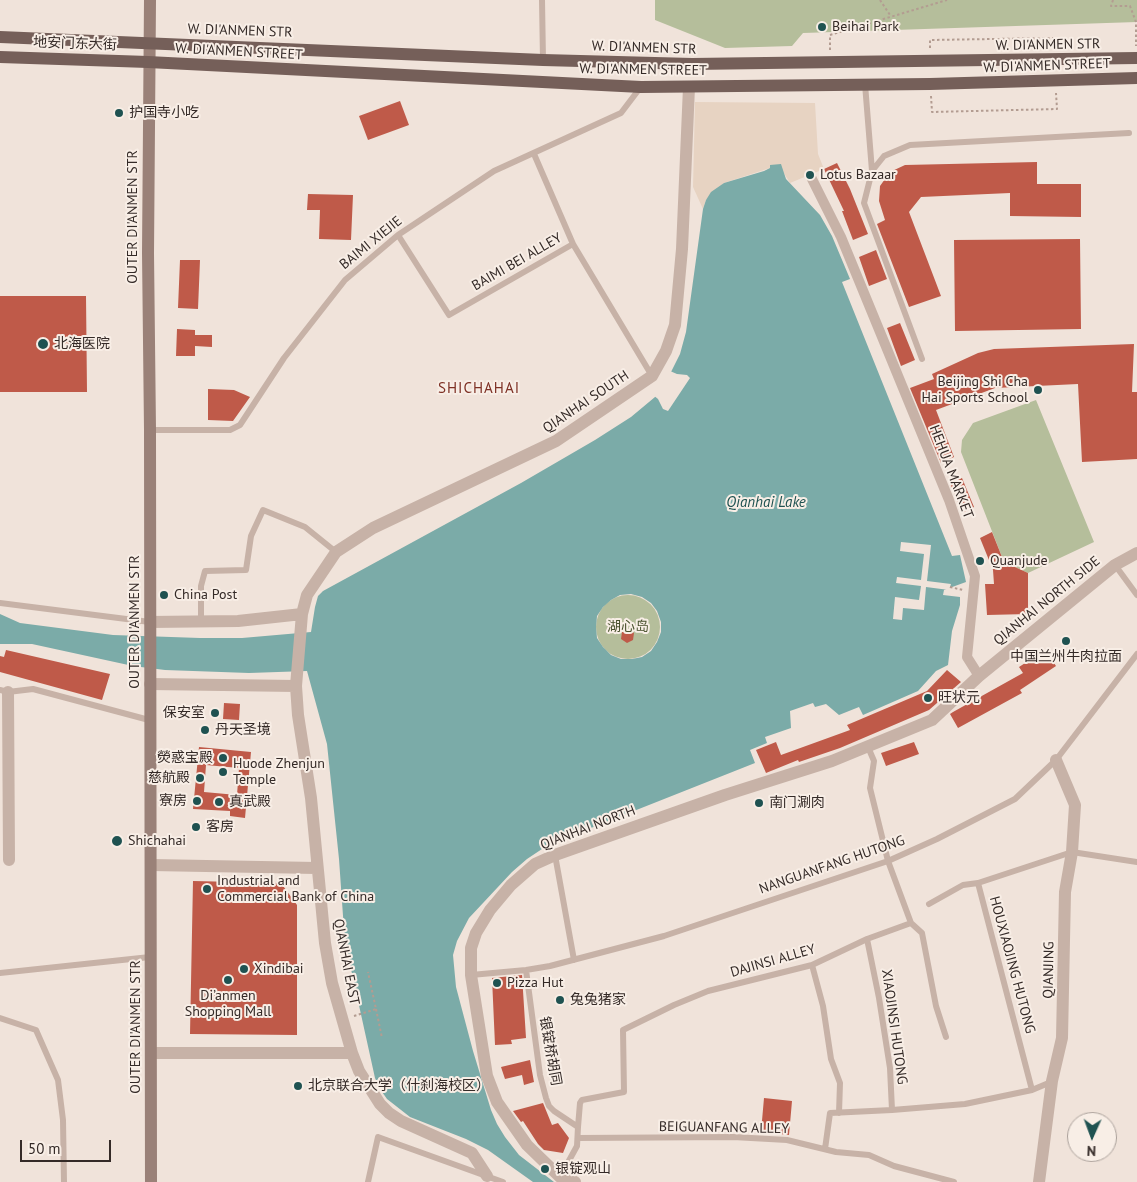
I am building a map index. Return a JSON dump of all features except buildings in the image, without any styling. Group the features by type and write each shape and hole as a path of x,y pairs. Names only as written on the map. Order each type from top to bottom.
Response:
{"main road":[{"name":"OUTER DI'ANMEN STR","path":"150,0 148,62 148,254 151,1182"},
{"name":"W. DI'ANMEN STR","path":"0,37 543,60 692,64 1136,58"},
{"name":"地安门东大街","path":"0,57 148,62"},
{"name":"W. DI'ANMEN STREET","path":"148,62 641,87 930,84 1137,78"}],"street":[{"name":"QIANHAI SOUTH","path":"296,686 302,614 308,595 336,552 373,528 556,441 652,376 666,351 675,325 682,249 689,87"},
{"name":"HEHUA MARKET","path":"810,175 841,237 956,519 975,576 967,657 979,676"},
{"name":"QIANHAI NORTH SIDE","path":"979,676 1114,565 1137,553"},
{"path":"150,622 238,621 302,614"},
{"name":"QIANHAI NORTH","path":"559,1180 528,1145 497,1102 487,1076 471,975 471,948 476,933 490,910 520,876 535,864 555,854 725,794 832,761 868,747 932,720 979,676"},
{"path":"150,684 296,686"},
{"name":"QIANHAI EAST","path":"296,686 302,746 311,798 316,868 325,943 332,982 352,1053 359,1071 384,1108 401,1121 472,1154 486,1176"},
{"path":"4,691 9,860"},
{"name":"QIANJING","path":"1039,1182 1052,1081 1062,1038 1065,892 1072,852 1075,805 1056,760"},
{"path":"150,865 316,868"},
{"path":"151,1053 352,1053"},
{"path":"559,1180 575,1182"}],"lane":[{"path":"542,0 543,60"},
{"path":"865,84 872,171 864,202 922,359"},
{"name":"BAIMI XIEJIE","path":"150,430 230,430 240,425 284,358 344,280 398,235 494,171 621,113 641,87"},
{"path":"872,171 884,156 910,145 1129,133"},
{"path":"534,154 573,244"},
{"name":"BAIMI BEI ALLEY","path":"398,235 449,315 573,244 652,376"},
{"path":"201,620 201,586 204,571 246,570 251,536 263,510 305,527 336,552"},
{"path":"1114,565 1137,595"},
{"path":"0,603 150,622"},
{"name":"NANGUANFANG HUTONG","path":"471,975 526,970 574,960 664,936 888,861 937,839 1015,799 1056,760 1137,654"},
{"path":"4,691 33,689 149,720"},
{"path":"868,747 874,762 870,788 888,861 911,923 922,933 936,1006 946,1037"},
{"path":"1072,852 1137,862"},
{"name":"HOUXIAOJING HUTONG","path":"1032,1090 978,883 1072,852"},
{"path":"555,854 574,960"},
{"path":"929,904 964,885 978,883"},
{"name":"DAJINSI ALLEY","path":"578,1127 580,1103 582,1100 624,1092 623,1030 708,991 812,965 867,939 911,923"},
{"name":"XIAOJINSI HUTONG","path":"867,939 880,998 889,1059 892,1110"},
{"path":"0,972 150,957"},
{"path":"812,965 823,1006 831,1059 840,1083 839,1113"},
{"name":"银锭桥胡同","path":"526,970 537,1056 546,1098 549,1106 554,1111 578,1127"},
{"path":"0,1018 36,1030 58,1080 63,1120 64,1182"},
{"path":"825,1149 830,1113 964,1104 1032,1090 1052,1081"},
{"path":"559,1180 577,1146 578,1127"},
{"name":"BEIGUANFANG ALLEY","path":"578,1138 733,1137 787,1140 836,1152 869,1155 894,1166 954,1182"},
{"path":"368,1182 378,1138 503,1182"}],"path":[{"path":"880,0 890,16"},
{"path":"830,62 830,34 947,0"},
{"path":"1113,0 1111,6 1130,6 1136,22 1136,58"},
{"path":"930,40 1056,38"},
{"path":"930,84 932,112 1057,109 1055,80"},
{"path":"368,972 382,1038"},
{"path":"366,1012 376,1009"}],"green space":[{"name":"Beihai Park","path":"655,0 1137,0 1137,22 803,33 792,46 725,48 655,20"},
{"path":"1036,400 1094,542 1028,573 1004,562 961,452 962,440 973,423"},
{"name":"湖心岛","path":"622,595 634,595 651,604 658,615 660,627 658,639 651,650 634,659 622,659 610,654 601,645 596,633 596,621 601,609 610,600"}],"shaded area":[{"path":"695,102 815,103 818,154 824,169 790,183 782,170 770,168 724,183 706,200 703,209 693,187"}],"water":[{"name":"Qianhai Lake","path":"781,164 786,179 820,215 832,236 850,279 842,282 952,556 960,555 966,582 944,590 943,595 960,597 960,605 952,631 948,665 936,671 918,691 863,715 859,707 839,715 826,704 815,707 813,703 790,711 791,728 765,737 767,743 750,750 755,763 548,845 512,872 469,918 457,941 453,955 456,987 473,1051 497,1124 519,1155 554,1182 533,1182 488,1150 466,1139 410,1117 387,1099 375,1078 344,930 327,744 307,671 249,673 165,670 133,666 32,644 0,644 0,614 20,623 113,635 242,638 311,632 318,596 323,591 521,483 595,440 631,417 655,397 665,384 680,354 686,332 703,209 706,200 711,192 724,183 764,171 770,168 770,165","holes":["631,594 642,597 651,603 657,611 661,622 661,632 657,642 651,651 642,657 621,659 611,655 597,638 597,616 603,607 620,595"]}],"pier":[{"path":"670,371 687,375 690,378 668,411 663,409 658,399 653,395"},
{"path":"901,542 931,545 927,581 951,584 949,590 926,587 924,610 903,608 902,620 893,619 895,597 919,600 921,586 896,583 897,577 921,580 924,554 900,551"}],"place":[{"name":"Beihai Park","path":"822,27"},
{"name":"护国寺小吃","path":"119,113"},
{"name":"Lotus Bazaar","path":"810,175"},
{"name":"北海医院","path":"43,344"},
{"name":"Beijing Shi Cha Hai Sports School","path":"1038,390"},
{"name":"Quanjude","path":"980,561"},
{"name":"China Post","path":"164,595"},
{"name":"中国兰州牛肉拉面","path":"1066,641"},
{"name":"旺状元","path":"928,698"},
{"name":"保安室","path":"215,713"},
{"name":"丹天圣境","path":"205,730"},
{"name":"熒惑宝殿","path":"223,758"},
{"name":"Huode Zhenjun Temple","path":"223,772"},
{"name":"慈航殿","path":"200,778"},
{"name":"寮房","path":"197,801"},
{"name":"真武殿","path":"219,802"},
{"name":"南门涮肉","path":"759,803"},
{"name":"客房","path":"196,827"},
{"name":"Shichahai","path":"117,841"},
{"name":"Industrial and Commercial Bank of China","path":"207,889"},
{"name":"Xindibai","path":"244,969"},
{"name":"Di’anmen Shopping Mall","path":"228,980"},
{"name":"Pizza Hut","path":"497,983"},
{"name":"兔兔猪家","path":"560,1000"},
{"name":"北京联合大学（什刹海校区）","path":"298,1086"},
{"name":"银锭观山","path":"545,1169"}],"district":[{"name":"SHICHAHAI","path":"479,389"}]}
